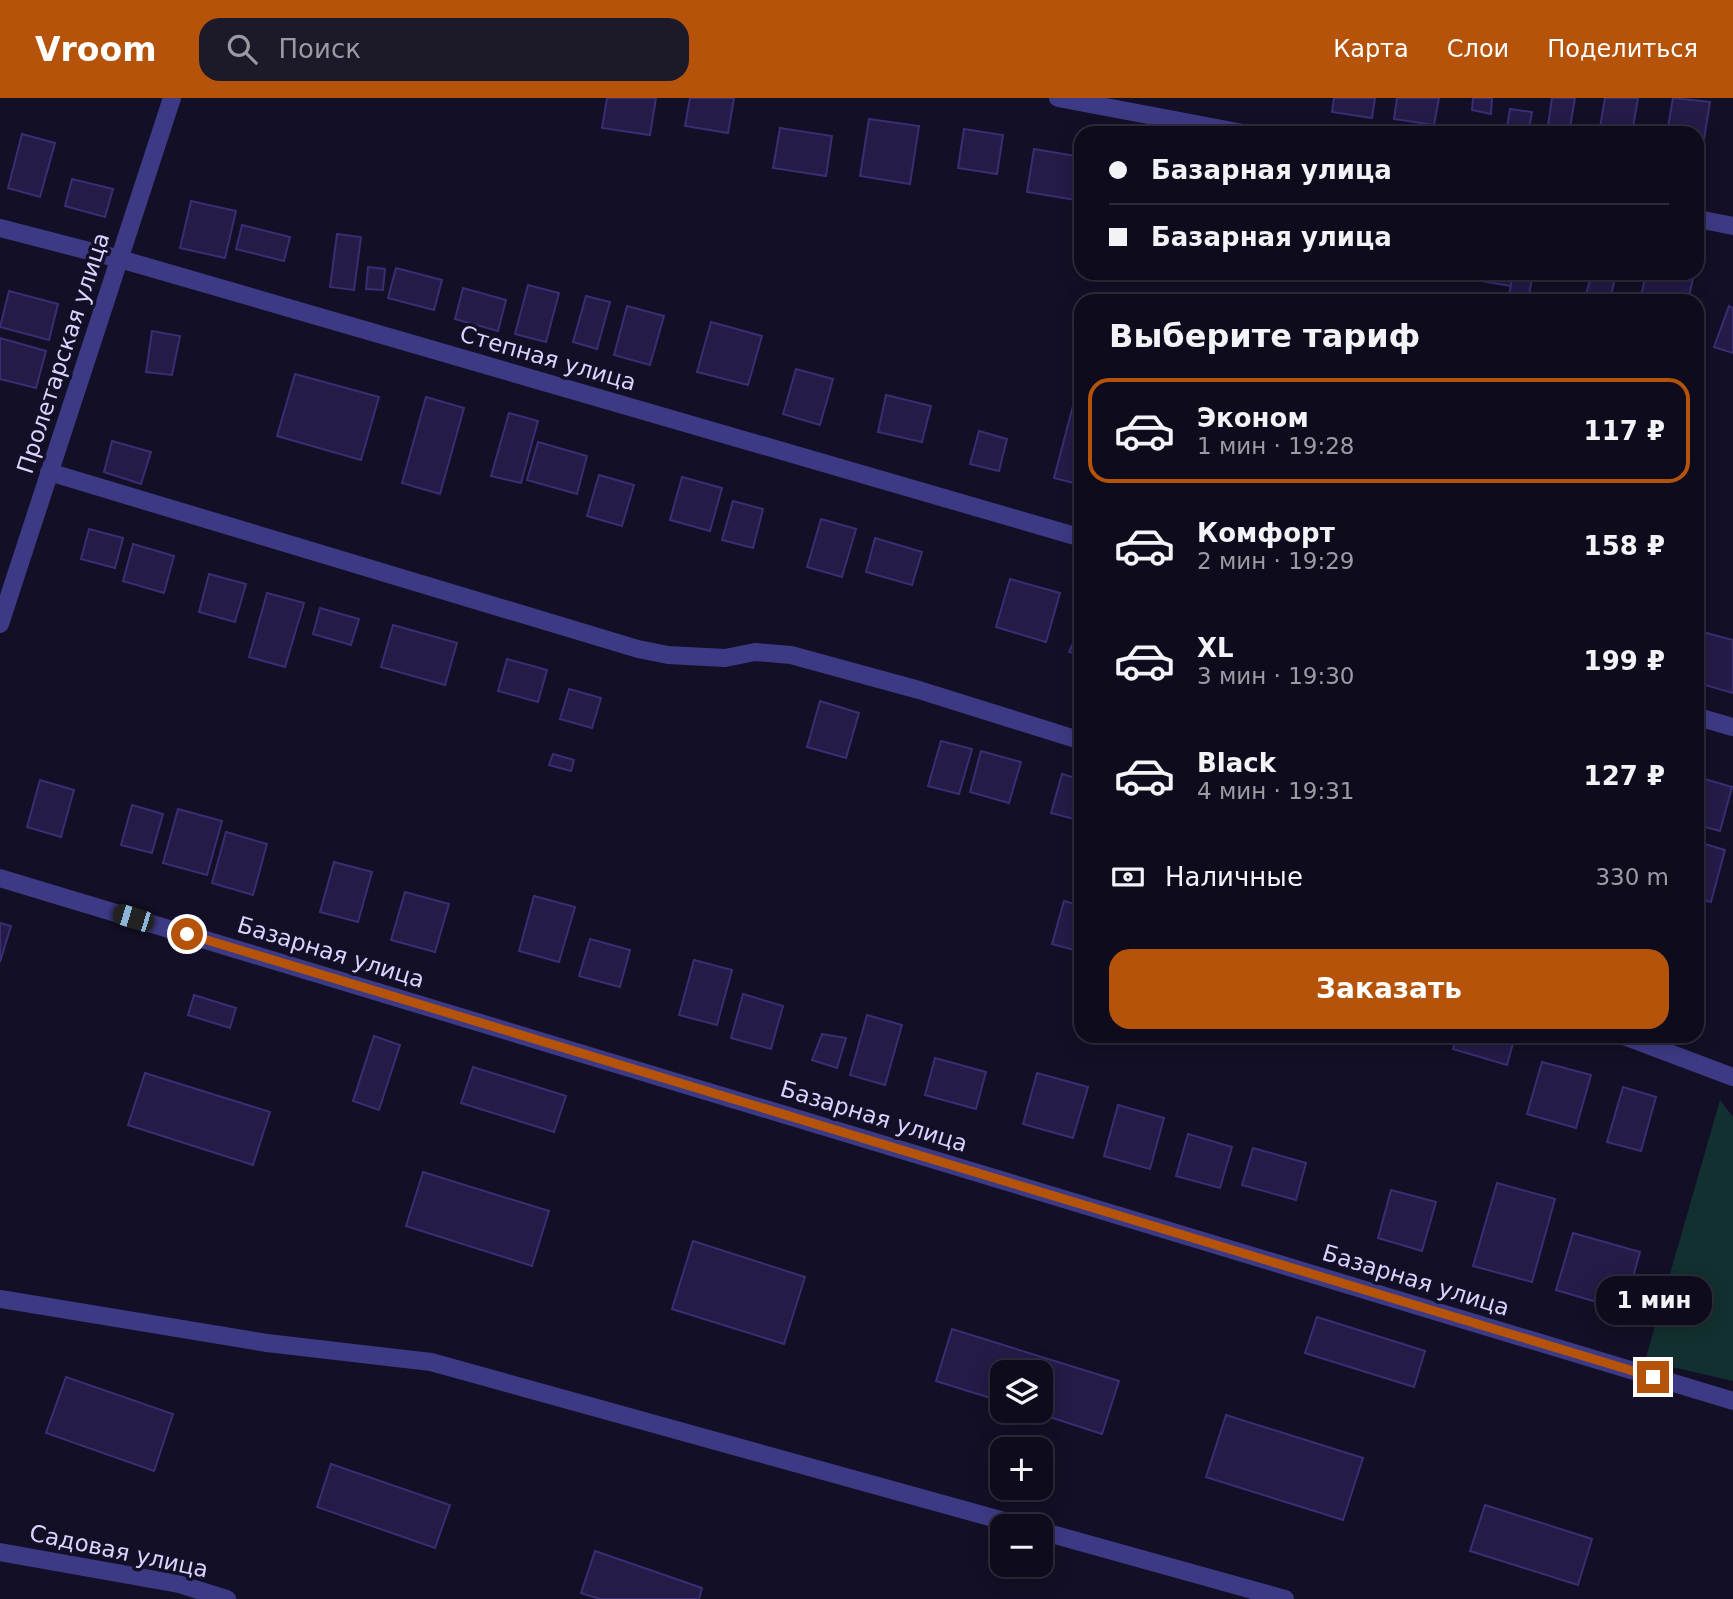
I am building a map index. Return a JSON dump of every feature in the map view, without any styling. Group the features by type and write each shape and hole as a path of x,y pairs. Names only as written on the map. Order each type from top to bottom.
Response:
{"street":[{"name":"Пролетарская улица","path":"0,624 172,98"},
{"path":"1058,98 1205,126"},
{"path":"1704,220 1733,226"},
{"name":"Степная улица","path":"0,228 120,259 1074,536"},
{"path":"49,472 638,649 726,658 755,652 791,654 919,690 1074,738"},
{"path":"1704,719 1733,727"},
{"name":"Базарная улица","path":"0,878 1733,1401"},
{"path":"1643,1043 1733,1077"},
{"path":"0,1299 267,1343 432,1362 990,1517"},
{"path":"1053,1534 1285,1599"},
{"name":"Садовая улица","path":"0,1552 179,1584 227,1599"}],"green space":[{"path":"1720,1100 1733,1117 1733,1381 1645,1361"}],"building":[{"path":"607,98 656,98 650,135 602,128"},
{"path":"690,98 734,98 728,133 685,126"},
{"path":"1334,98 1375,98 1372,118 1332,112"},
{"path":"1397,98 1439,98 1434,125 1394,119"},
{"path":"1473,98 1492,98 1491,114 1472,110"},
{"path":"1552,98 1575,98 1570,126 1548,126"},
{"path":"1605,98 1638,98 1633,126 1600,126"},
{"path":"1673,98 1710,102 1704,139 1704,126 1668,126"},
{"path":"1510,109 1532,112 1529,126 1507,126"},
{"path":"869,119 919,126 910,184 860,176"},
{"path":"780,128 832,136 826,176 773,168"},
{"path":"964,129 1003,135 997,174 958,168"},
{"path":"22,134 55,143 40,197 8,188"},
{"path":"1034,149 1074,156 1074,200 1027,192"},
{"path":"72,179 113,189 105,217 65,206"},
{"path":"191,201 236,211 225,258 180,248"},
{"path":"242,225 290,237 284,261 236,249"},
{"path":"337,234 361,237 354,290 330,287"},
{"path":"368,267 385,269 383,290 366,289"},
{"path":"396,268 442,280 434,310 388,298"},
{"path":"1475,280 1512,280 1511,286"},
{"path":"1512,280 1532,280 1529,294 1509,294"},
{"path":"1590,280 1614,280 1612,294 1586,294"},
{"path":"1644,280 1693,280 1690,294 1642,294"},
{"path":"528,285 559,293 546,342 515,334"},
{"path":"463,288 506,300 498,331 455,319"},
{"path":"9,291 58,304 49,340 0,327"},
{"path":"586,296 610,302 597,349 573,342"},
{"path":"627,306 664,316 650,365 614,355"},
{"path":"1729,306 1733,308 1733,353 1714,347"},
{"path":"711,322 762,336 748,385 697,372"},
{"path":"152,331 180,336 172,375 146,372"},
{"path":"0,338 46,351 36,388 0,379"},
{"path":"796,369 833,379 820,425 783,414"},
{"path":"295,374 379,397 361,460 277,436"},
{"path":"886,395 931,406 922,442 878,432"},
{"path":"426,397 464,408 440,494 402,483"},
{"path":"1074,402 1074,483 1054,478"},
{"path":"509,413 538,421 521,483 491,476"},
{"path":"979,431 1007,439 999,471 970,464"},
{"path":"112,441 151,452 141,484 104,472"},
{"path":"538,442 587,456 577,494 527,480"},
{"path":"599,475 634,485 622,526 587,516"},
{"path":"682,477 722,488 710,531 670,520"},
{"path":"733,501 763,509 753,548 722,540"},
{"path":"821,519 856,529 842,577 807,567"},
{"path":"89,529 123,538 115,568 81,559"},
{"path":"875,538 922,552 912,585 866,572"},
{"path":"133,544 174,556 164,593 123,581"},
{"path":"209,574 246,584 235,622 199,612"},
{"path":"1010,579 1060,593 1046,642 996,627"},
{"path":"267,593 304,603 285,667 249,657"},
{"path":"320,608 359,619 351,645 313,634"},
{"path":"393,625 457,643 445,685 381,667"},
{"path":"1704,632 1733,640 1733,693 1704,685"},
{"path":"1074,641 1074,654 1069,652"},
{"path":"507,659 547,670 538,702 498,691"},
{"path":"569,689 601,698 592,728 560,719"},
{"path":"820,701 859,713 846,758 807,747"},
{"path":"941,741 972,749 959,794 928,786"},
{"path":"981,751 1021,762 1009,803 970,792"},
{"path":"553,754 574,760 571,771 549,765"},
{"path":"1062,774 1074,778 1074,819 1051,813"},
{"path":"1704,779 1732,787 1720,831 1704,827"},
{"path":"40,780 74,790 61,837 27,827"},
{"path":"132,805 163,814 152,853 121,845"},
{"path":"178,809 222,821 207,875 163,863"},
{"path":"226,832 267,844 253,895 212,883"},
{"path":"1704,844 1725,850 1711,902 1704,900"},
{"path":"334,862 372,872 358,922 320,912"},
{"path":"405,892 449,904 435,952 391,940"},
{"path":"534,896 575,907 559,962 519,951"},
{"path":"1064,901 1074,904 1074,950 1052,944"},
{"path":"0,923 11,926 0,962"},
{"path":"590,939 630,950 620,987 579,976"},
{"path":"694,960 732,970 717,1025 679,1015"},
{"path":"743,994 783,1006 771,1049 731,1038"},
{"path":"194,995 236,1008 230,1028 188,1015"},
{"path":"867,1015 902,1025 885,1085 850,1075"},
{"path":"822,1034 846,1038 837,1068 812,1060"},
{"path":"374,1036 400,1045 379,1110 353,1101"},
{"path":"1455,1043 1513,1043 1507,1065 1453,1049"},
{"path":"935,1058 986,1072 976,1109 925,1095"},
{"path":"1542,1062 1591,1075 1576,1128 1527,1114"},
{"path":"473,1067 566,1096 554,1132 461,1103"},
{"path":"145,1073 270,1112 253,1165 128,1125"},
{"path":"1037,1073 1088,1087 1073,1138 1023,1124"},
{"path":"1623,1087 1656,1097 1641,1151 1607,1142"},
{"path":"1118,1105 1164,1118 1150,1169 1104,1156"},
{"path":"1188,1134 1232,1147 1220,1188 1176,1176"},
{"path":"1253,1148 1306,1163 1296,1200 1242,1185"},
{"path":"423,1172 549,1211 532,1266 406,1226"},
{"path":"1497,1183 1555,1199 1532,1282 1473,1266"},
{"path":"1391,1190 1436,1202 1422,1251 1378,1238"},
{"path":"1573,1233 1640,1252 1624,1310 1556,1290"},
{"path":"693,1241 805,1277 784,1344 672,1309"},
{"path":"1317,1317 1425,1351 1414,1387 1305,1353"},
{"path":"952,1329 1052,1360 990,1360 990,1398 936,1381"},
{"path":"1053,1360 1119,1381 1102,1434 1053,1418"},
{"path":"66,1377 173,1414 154,1471 46,1433"},
{"path":"1226,1415 1363,1458 1343,1520 1206,1477"},
{"path":"331,1464 450,1505 435,1548 317,1507"},
{"path":"1485,1505 1592,1539 1578,1585 1470,1551"},
{"path":"595,1551 702,1588 699,1599 600,1599 581,1593"}],"route":[{"path":"187,934 1653,1377"}]}
